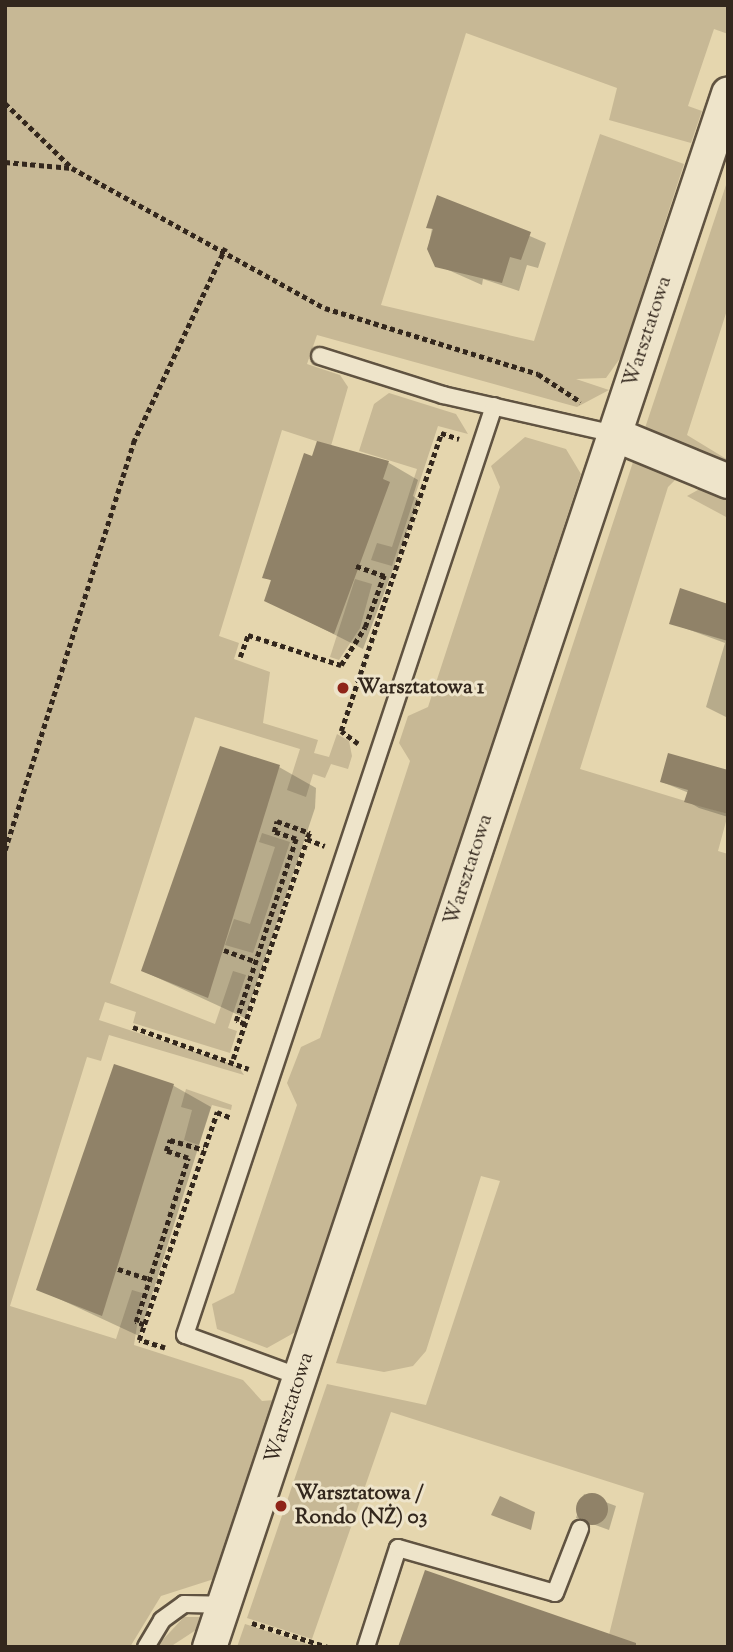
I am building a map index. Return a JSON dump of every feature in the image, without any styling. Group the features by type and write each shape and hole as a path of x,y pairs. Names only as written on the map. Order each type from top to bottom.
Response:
{"street":[{"name":"Warsztatowa","path":"209,1647 232,1612 300,1377 728,93"},
{"path":"614,434 728,481"}],"lane":[{"path":"320,356 494,406 614,434"},
{"path":"300,1377 185,1335 494,406"},
{"path":"366,1647 398,1548 555,1593 580,1529"},
{"path":"146,1647 162,1620 184,1604 232,1612"}],"path":[{"path":"5,103 72,168 225,248 325,308 538,374 572,392 614,434"},
{"path":"5,162 72,168"},
{"path":"5,850 133,443 225,248"},
{"path":"356,566 392,578"},
{"path":"240,657 247,635 341,665 365,628 384,575"},
{"path":"245,1024 236,1021 296,839 274,832 277,821 310,833 307,839"},
{"path":"224,950 256,961"},
{"path":"144,1325 136,1322 188,1158 166,1151 170,1140 204,1150"},
{"path":"118,1269 149,1279"},
{"path":"232,1612 328,1647"}],"shaded area":[{"path":"5,5 728,5 728,34 714,29 688,106 702,111 691,143 609,120 617,88 466,33 381,305 534,341 600,134 684,164 621,357 606,378 576,379 609,390 577,407 317,335 307,364 340,375 348,387 331,446 282,430 219,636 239,643 234,659 270,672 263,723 318,740 314,753 329,757 337,734 349,741 352,756 348,769 331,764 325,778 313,774 306,797 287,790 300,749 195,717 110,983 215,1024 233,971 246,975 228,1028 237,1031 230,1053 133,1023 136,1012 105,1002 99,1020 238,1066 244,1075 109,1035 101,1061 87,1057 10,1306 116,1339 132,1290 142,1293 134,1345 243,1380 262,1401 274,1400 214,1579 161,1596 130,1647 5,1647"},
{"path":"728,179 728,307 687,435 728,460 728,472 645,428"},
{"path":"389,393 456,414 468,434 438,426 392,566 371,560 377,543 392,547 417,469 359,451 374,404"},
{"path":"525,437 566,449 581,474 299,1330 267,1348 217,1329 212,1304 234,1293 297,1105 287,1083 301,1047 320,1038 410,761 399,743 408,716 428,707 500,487 491,466"},
{"path":"640,461 682,473 668,487 580,769 728,814 718,851 728,854 728,1647 606,1647 644,1493 391,1412 312,1639 247,1618 327,1384 426,1405 500,1181 481,1176 426,1351 413,1366 384,1372 336,1363 633,462"},
{"path":"707,485 728,494 728,518 687,496"},
{"path":"355,579 372,584 360,628 339,660 330,657"},
{"path":"262,833 290,842 253,953 225,945 234,919 250,924 275,847 259,842"},
{"path":"186,1089 232,1105 231,1110 212,1105 199,1145 184,1140 192,1110 181,1107"},
{"path":"500,1496 535,1512 531,1530 491,1515"},
{"path":"184,1617 201,1617 196,1630 170,1647 156,1647"},
{"path":"245,1624 310,1645 316,1647 237,1647"}],"building":[{"path":"437,195 531,232 521,260 510,257 502,283 435,267 427,249 433,229 426,228"},
{"path":"317,441 389,461 383,479 390,482 334,634 264,601 271,580 262,578 304,453 312,456"},
{"path":"680,588 728,604 728,641 669,624"},
{"path":"220,746 280,765 208,998 141,971"},
{"path":"668,753 728,770 728,814 684,802 688,790 660,782"},
{"path":"114,1064 174,1084 102,1316 36,1290"},
{"path":"592,1493 603,1498 608,1509 603,1520 592,1525 581,1520 576,1509 581,1498"},
{"path":"425,1570 636,1643 636,1647 398,1647"}],"place":[{"name":"Warsztatowa 1","path":"343,688"},
{"name":"Warsztatowa / Rondo (NŻ) 03","path":"281,1506"}]}
